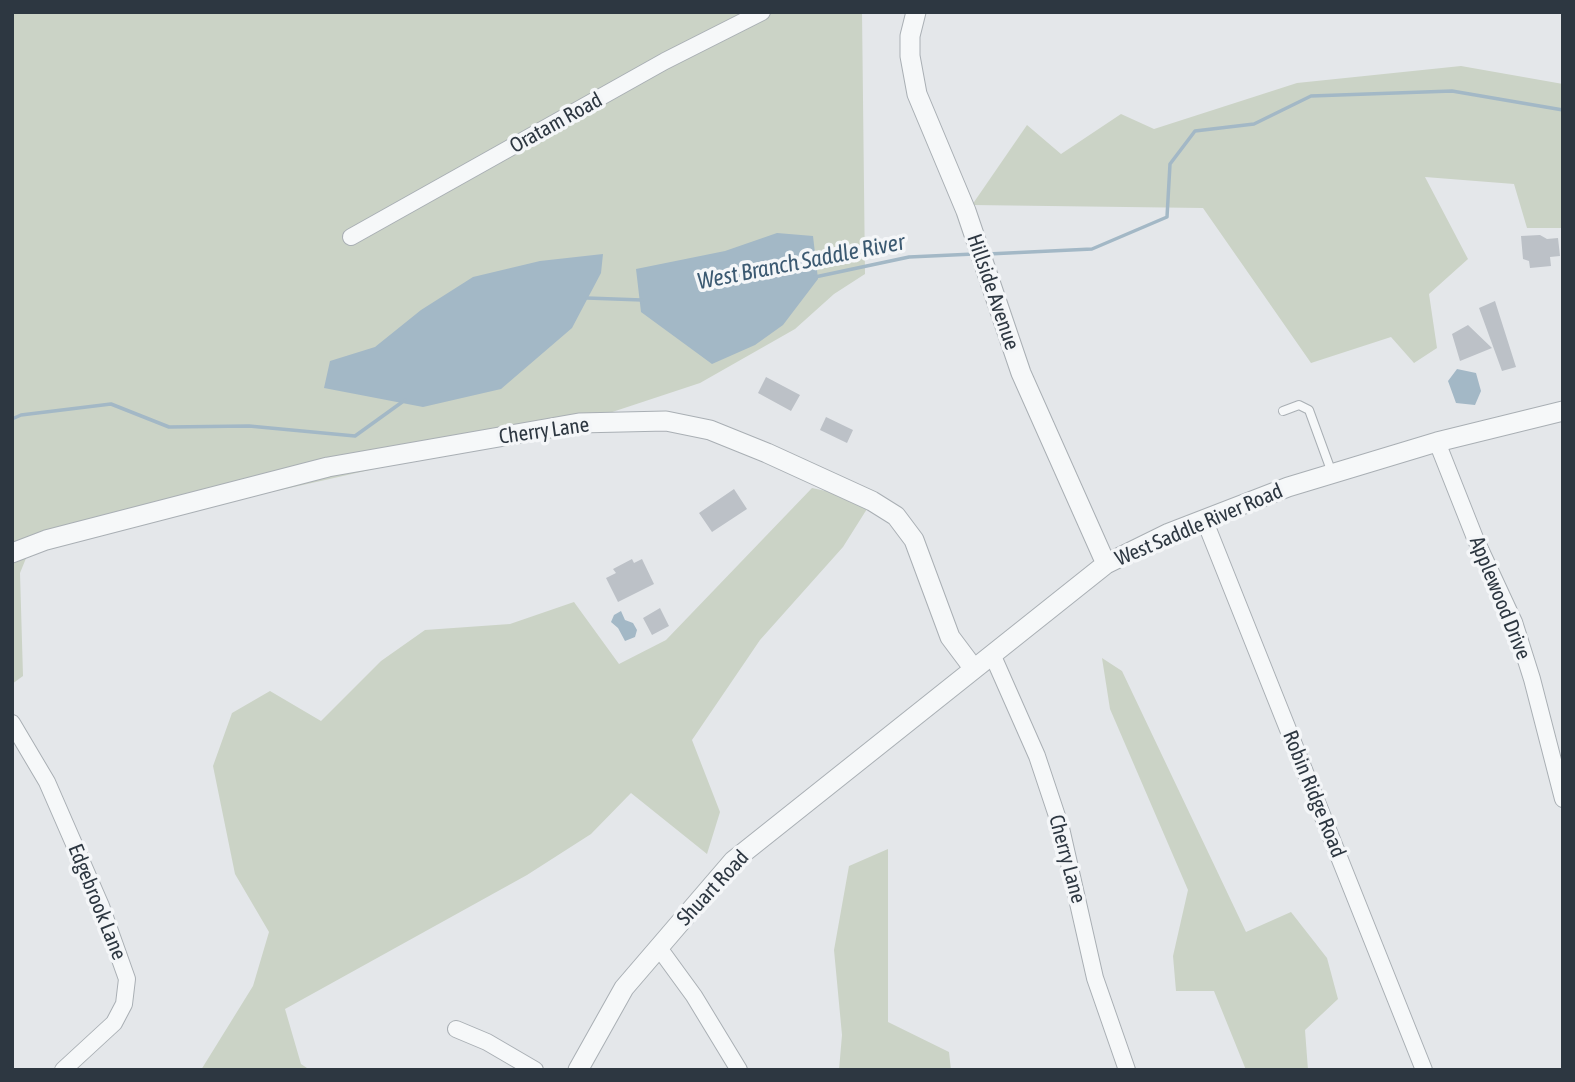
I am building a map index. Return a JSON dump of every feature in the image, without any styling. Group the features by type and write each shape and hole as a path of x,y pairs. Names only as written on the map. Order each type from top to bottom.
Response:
{"street":[{"name":"Oratam Road","path":"351,237 665,61 762,12"},
{"name":"Hillside Avenue","path":"916,12 910,36 912,75 989,273 1021,373 1106,564"},
{"name":"West Saddle River Road","path":"887,741 1106,564 1204,519 1332,473 1437,442 1563,411"},
{"name":"Cherry Lane","path":"12,553 46,540 328,467 579,423 666,422 710,430 872,501 896,516 910,532 950,637 974,669"},
{"name":"Applewood Drive","path":"1437,442 1475,538 1514,622 1532,679 1563,799"},
{"name":"Robin Ridge Road","path":"1204,519 1424,1070"},
{"name":"Cherry Lane","path":"992,654 1037,756 1057,816 1075,882 1095,978 1128,1070"},
{"name":"Edgebrook Lane","path":"12,723 47,782 101,906 127,979 124,1004 114,1023 64,1070"},
{"name":"Shuart Road","path":"578,1070 624,988 733,861 887,741"},
{"path":"659,948 694,996 739,1070"},
{"path":"456,1029 487,1042 535,1070"}],"lane":[{"path":"1283,411 1299,405 1309,410 1332,473"}],"shaded area":[{"path":"12,12 862,12 865,274 834,294 795,329 700,383 579,423 31,546 20,573 23,676 12,684"},
{"path":"1461,66 1563,84 1563,228 1527,228 1514,184 1425,177 1468,259 1429,294 1437,348 1414,363 1391,337 1311,363 1203,208 972,205 1027,125 1061,154 1121,114 1154,129 1297,83"},
{"path":"812,488 872,501 843,547 760,640 692,740 720,812 707,854 631,793 591,834 527,875 285,1009 301,1064 310,1070 201,1070 253,986 269,932 235,874 213,766 232,713 270,691 321,721 381,661 425,630 510,624 574,602 619,664 666,640"},
{"path":"1102,658 1122,671 1246,932 1291,912 1327,958 1338,999 1305,1030 1308,1070 1246,1070 1214,991 1176,991 1173,956 1188,890 1110,709"},
{"path":"888,849 888,1022 949,1052 951,1070 839,1070 842,1035 834,950 849,866"}],"water":[{"path":"777,233 813,236 818,279 783,325 755,345 712,364 641,312 636,269 725,251"},
{"path":"603,254 601,273 572,328 501,389 423,407 324,388 330,361 375,347 421,310 473,277 540,261"},
{"path":"1457,369 1476,373 1481,391 1475,405 1456,403 1448,381"},
{"path":"621,611 625,620 633,623 637,630 635,637 625,641 611,622 614,615"}],"building":[{"path":"1540,235 1547,239 1558,238 1560,256 1550,257 1551,266 1530,268 1529,261 1523,259 1521,236"},
{"path":"1495,301 1516,367 1502,371 1479,308"},
{"path":"1468,325 1492,348 1460,361 1452,334"},
{"path":"766,377 800,395 791,411 758,393"},
{"path":"826,417 853,430 847,443 820,430"},
{"path":"734,489 747,509 712,532 699,513"},
{"path":"632,559 634,563 642,559 654,584 618,602 606,578 616,573 613,569"},
{"path":"660,608 669,626 652,635 643,618"}],"waterway":[{"name":"West Branch Saddle River","path":"988,254 1092,249 1167,217 1170,164 1195,131 1254,124 1311,96 1452,91 1563,110"},
{"name":"West Branch Saddle River","path":"815,277 909,257 974,254"},
{"name":"West Branch Saddle River","path":"587,298 642,300"},
{"name":"West Branch Saddle River","path":"12,419 21,415 111,404 169,427 249,426 355,436 405,400"}]}
